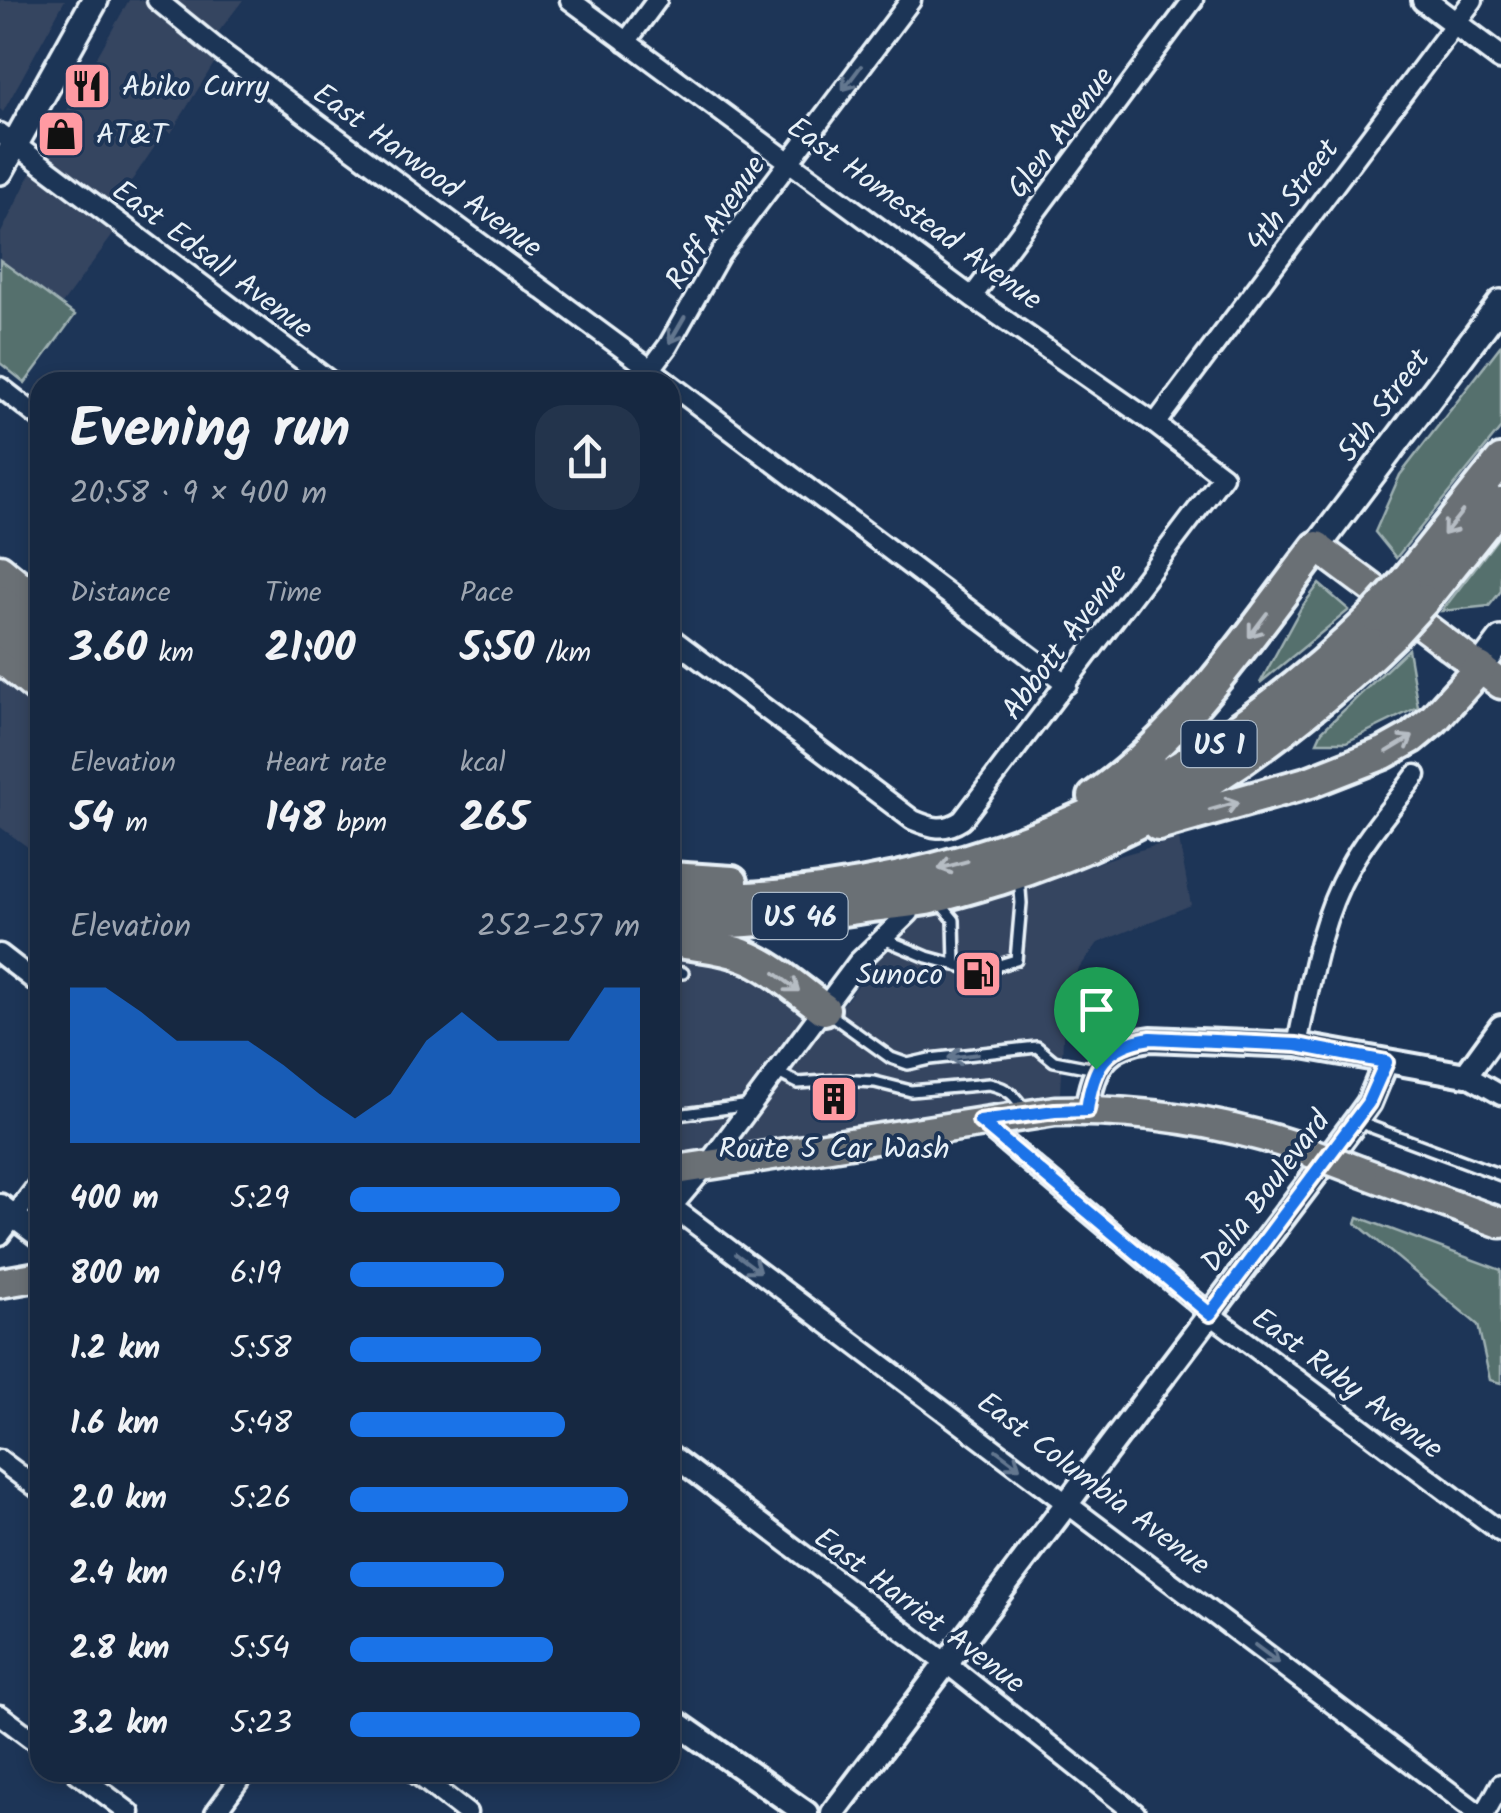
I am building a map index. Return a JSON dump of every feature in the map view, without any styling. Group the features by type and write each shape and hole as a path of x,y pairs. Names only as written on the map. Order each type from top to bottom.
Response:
{"highway":[{"name":"US 1","path":"1414,592 1501,460"},
{"name":"US 1","path":"680,945 832,931 1019,872 1097,842 1179,800 1258,749 1309,710 1384,624 1501,504"},
{"path":"1040,836 1123,777 1156,748 1317,547"},
{"path":"0,601 30,625"},
{"name":"US 1","path":"680,879 862,884 958,863 1040,836 1139,791 1222,742 1384,624"},
{"path":"0,629 30,654"},
{"path":"1097,842 1310,782 1369,760 1424,728 1490,676"},
{"name":"US 46","path":"680,900 764,898 862,884"},
{"path":"680,945 727,950 751,958 824,1010"}],"main road":[{"path":"0,171 7,139 96,0"},
{"name":"5th Street","path":"1317,547 1501,302"},
{"path":"1317,547 1490,676 1501,640"},
{"path":"0,569 30,594"},
{"path":"0,658 30,682"},
{"path":"680,1169 1026,1114 1087,1110 1201,1120 1291,1145 1501,1223"},
{"path":"0,1283 30,1278"}],"street":[{"name":"East Harwood Avenue","path":"157,0 641,372"},
{"name":"East Homestead Avenue","path":"570,0 972,297 1223,476"},
{"path":"626,42 657,0"},
{"name":"Roff Avenue","path":"649,372 720,254 910,0"},
{"name":"Glen Avenue","path":"972,297 1193,0"},
{"path":"1424,0 1501,58"},
{"name":"4th Street","path":"1155,424 1473,0"},
{"name":"East Edsall Avenue","path":"7,139 318,372"},
{"path":"0,387 30,410"},
{"name":"East Harwood Avenue","path":"680,391 1067,684"},
{"name":"Abbott Avenue","path":"680,644 914,820 931,828 953,826 962,820 1067,684 1223,476"},
{"path":"1297,1045 1333,902 1350,866 1416,775"},
{"path":"680,1196 858,962 924,903"},
{"path":"0,954 30,976"},
{"path":"1466,1074 1501,1027"},
{"path":"1087,1110 1096,1069 1116,1048 1151,1038 1297,1045 1466,1074 1501,1095"},
{"name":"Delia Boulevard","path":"833,1813 1356,1121 1386,1062"},
{"name":"East Ruby Avenue","path":"980,1121 1210,1314 1501,1532"},
{"path":"30,1193 5,1219 30,1231"},
{"name":"East Columbia Avenue","path":"680,1213 1067,1503 1492,1801"},
{"path":"0,1460 30,1482"},
{"name":"East Harriet Avenue","path":"680,1462 946,1663 1135,1813"},
{"path":"0,1715 30,1738"},
{"path":"680,1725 806,1813"},
{"path":"89,1782 130,1813"},
{"path":"215,1813 238,1782"},
{"path":"427,1782 468,1813"}],"lane":[{"path":"989,968 1016,960 1021,903 1019,872"},
{"path":"924,903 954,920 955,964"},
{"path":"881,938 971,969"},
{"path":"824,1010 891,1058 908,1064 1037,1047 1054,1061 1096,1069"},
{"path":"776,1072 798,1083 875,1082 910,1091 989,1084 1014,1094 1026,1114"},
{"path":"680,1115 752,1104"},
{"path":"1356,1121 1501,1175"}],"shaded area":[{"path":"0,0 65,0 3,112 0,109"},
{"path":"129,0 243,0 210,43 221,52 171,133 166,130 109,214 121,224 62,304 0,260 0,235"},
{"path":"0,658 30,683 30,849 0,827"},
{"path":"1179,839 1191,905 1098,943 1066,986 1060,1093 680,1156 680,956 725,955 826,1027 874,964 915,921 1053,880"}],"green space":[{"path":"0,260 75,315 25,383 0,363"},
{"path":"1501,345 1501,428 1396,558 1375,532 1400,475"},
{"path":"1501,534 1501,591 1489,606 1442,611"},
{"path":"1319,584 1349,610 1260,683 1301,608"},
{"path":"1408,649 1418,707 1346,742 1317,742 1322,731"},
{"path":"1358,1217 1501,1270 1501,1383 1490,1380 1478,1325 1356,1223"}],"place":[{"name":"Abiko Curry","path":"87,86"},
{"name":"AT&T","path":"61,134"},
{"name":"Sunoco","path":"978,974"},
{"name":"Route 5 Car Wash","path":"834,1099"}],"route":[{"path":"1151,1038 1297,1045 1386,1062 1368,1103 1210,1314 980,1121 1087,1110 1096,1069 1116,1048 1151,1038"}]}
